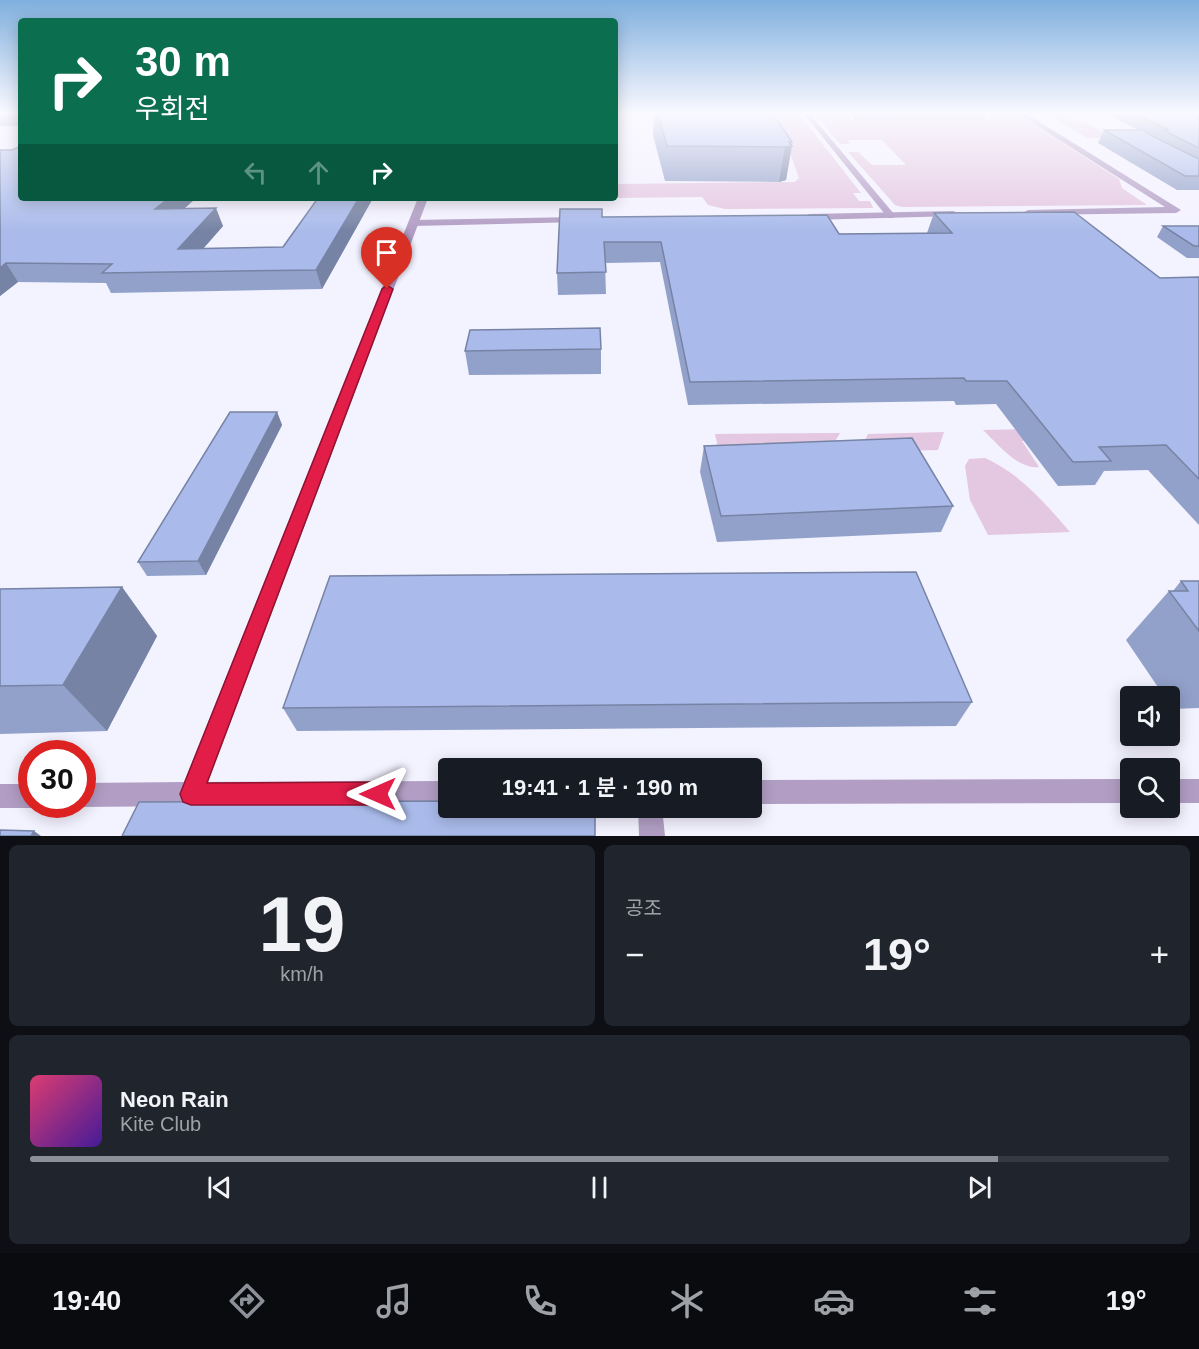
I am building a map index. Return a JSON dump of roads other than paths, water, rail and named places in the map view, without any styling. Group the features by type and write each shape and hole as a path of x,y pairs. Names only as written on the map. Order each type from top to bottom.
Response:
{"street":[{"path":"1022,213 1176,210 1085,153"},
{"path":"191,794 422,201"},
{"path":"795,217 962,214"},
{"path":"413,223 592,220"},
{"path":"762,792 1120,791"},
{"path":"1180,791 1199,791"},
{"path":"96,795 438,793"},
{"path":"0,796 18,796"},
{"path":"651,818 652,836"}],"lane":[{"path":"839,153 891,216"}]}
